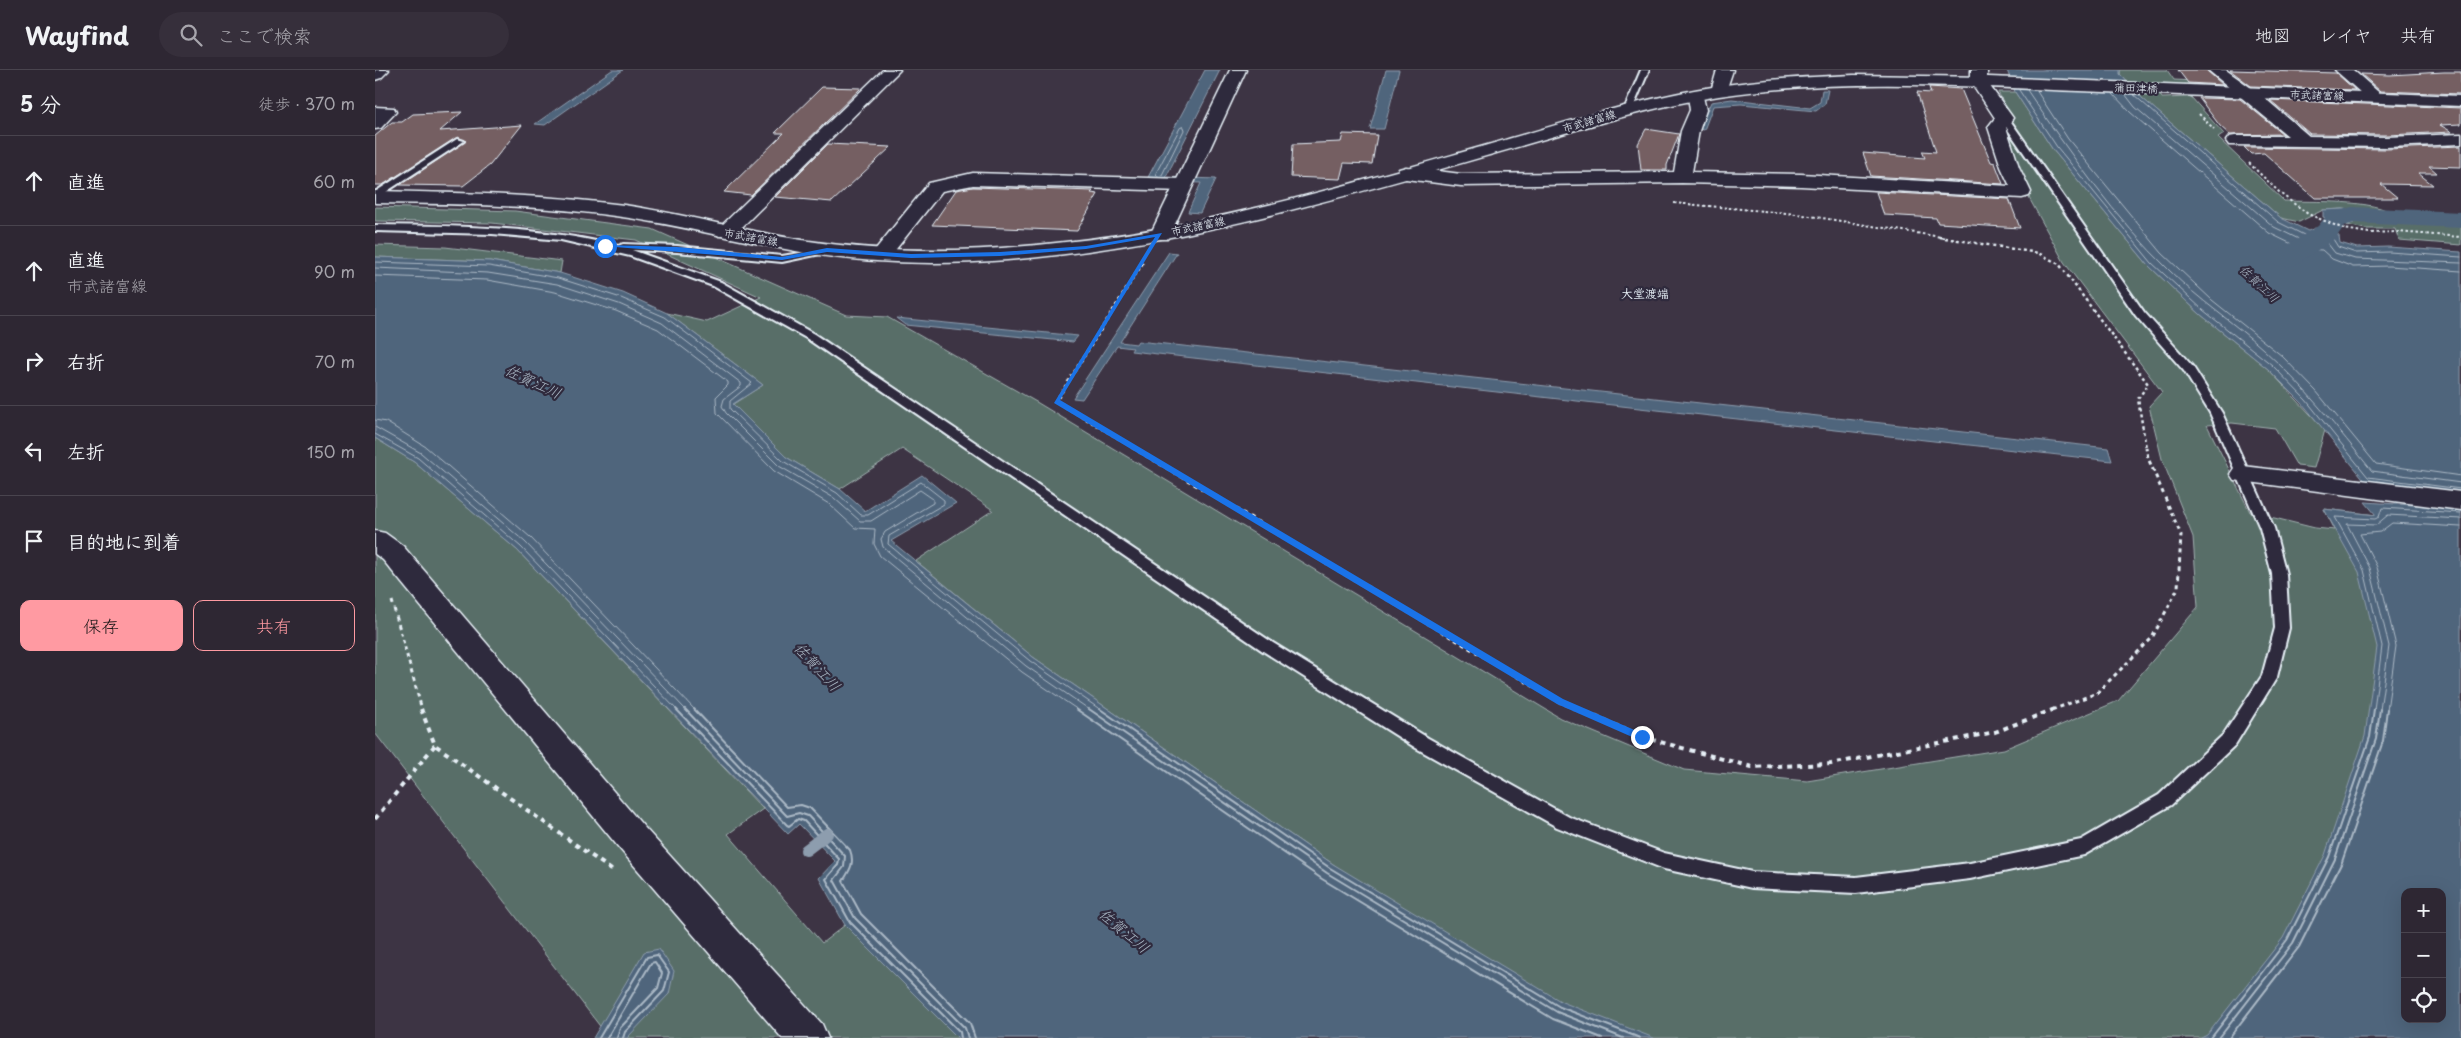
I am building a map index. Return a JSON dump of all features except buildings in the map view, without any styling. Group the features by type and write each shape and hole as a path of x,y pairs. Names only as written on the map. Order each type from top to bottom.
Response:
{"street":[{"path":"375,75 381,70"},
{"path":"726,232 892,70"},
{"path":"1160,235 1238,70"},
{"path":"1719,91 1725,70"},
{"path":"2215,70 2304,141"},
{"path":"2343,70 2376,98"},
{"path":"1406,173 1461,180 1682,177 1801,180 2022,192 2010,167 1997,127 2004,118 1979,76"},
{"name":"市武諸富線","path":"375,197 493,199 591,208 662,217 726,232 827,250 911,256 1000,254 1086,247 1160,235 1249,216 1628,110 1719,91 1809,82 1979,76"},
{"name":"蒲田津橋","path":"1979,76 2174,90"},
{"name":"市武諸富線","path":"2174,90 2461,101"},
{"path":"1682,177 1690,131 1698,110 1696,96"},
{"path":"375,112 388,112 375,124"},
{"path":"2235,141 2461,140"},
{"path":"883,254 936,187 973,179 1186,180"},
{"path":"2243,474 2461,502"},
{"path":"384,546 632,838 808,1038"}],"lane":[{"path":"1628,110 1645,70"},
{"path":"605,246 704,279 735,293 810,336 1268,647 1422,743 1563,822 1665,861 1752,880 1856,885 1970,871 2084,847 2165,800 2229,740 2269,677 2282,628 2279,574 2267,528 2216,413 2189,369 2140,314 2004,118"},
{"path":"375,197 460,141"},
{"path":"375,228 489,231 561,238 605,246 677,249 782,259 827,250"}],"path":[{"path":"1160,235 1056,401 1560,702 1642,737 1752,767 1831,764 1995,732 2097,694 2152,638 2178,588 2181,535 2147,458 2138,399 2148,384 2059,264 2038,253 1817,218 1671,203"},
{"path":"2321,220 2344,229 2369,233 2397,232 2461,237"},
{"path":"384,546 389,591 419,703 435,745 619,876"},
{"path":"375,819 435,745"}],"green space":[{"path":"2120,70 2167,70 2174,80 2217,82 2218,85 2153,85 2162,98 2191,97 2224,134 2218,138 2284,201 2359,204 2373,206 2395,215 2343,209 2323,210 2299,222 2281,218 2142,98 2120,74"},
{"path":"1998,92 2015,92 2053,150 2149,266 2200,314 2268,369 2325,430 2314,468 2297,466 2275,428 2232,423 2207,425 2250,512 2315,528 2335,530 2324,509 2377,515 2405,888 2401,888 2401,896 2265,1038 1621,1038 1494,979 1333,864 1033,657 916,561 993,510 902,449 840,489 786,457 733,404 763,385 667,313 707,322 761,297 636,240 492,223 375,221 375,207 515,211 652,229 846,315 887,317 1038,403 1560,718 1684,770 1807,781 2004,749 2118,701 2198,607 2193,537 2162,459 2149,406 2162,392 2064,262 2028,196 2002,129 2013,121"},
{"path":"2365,219 2461,225 2461,245 2399,240 2395,229 2365,229 2347,225"},
{"path":"375,245 445,247 562,261 560,273 490,261 375,257"},
{"path":"375,438 414,462 517,550 763,809 728,834 822,943 845,925 958,1038 609,1038 375,733"}],"water":[{"path":"612,70 623,70 545,125 535,124"},
{"path":"1205,70 1220,70 1166,177 1216,179 1200,213 1188,212 1201,183 1146,181"},
{"path":"1386,70 1399,70 1384,129 1370,129"},
{"name":"佐賀江川","path":"2007,70 2120,70 2120,74 2142,98 2281,218 2308,231 2315,228 2339,236 2340,243 2357,248 2388,247 2461,252 2461,494 2366,482 2302,403 2268,369 2200,314 2149,266 2053,150 2015,92"},
{"path":"1822,90 1828,90 1825,104 1816,111 1741,104 1713,106 1704,130 1699,129 1711,102 1732,99 1810,108 1820,102"},
{"path":"2343,209 2395,215 2461,216 2461,225 2365,219 2347,225 2323,217 2323,210"},
{"path":"1169,252 1177,253 1120,342 1136,344 1138,341 2108,448 2112,461 1131,351 1133,348 1117,346 1082,399 1073,398"},
{"name":"佐賀江川","path":"375,257 490,261 560,273 623,293 667,313 763,385 733,404 786,457 840,489 865,511 922,475 956,503 891,541 1033,657 1333,864 1562,1002 1654,1038 958,1038 845,925 819,878 835,861 799,824 788,834 517,550 414,462 375,438"},
{"path":"896,318 1078,336 1073,342 905,325"},
{"path":"2365,502 2461,508 2461,1038 2201,1038 2207,1035 2283,938 2325,855 2365,736 2377,647 2359,572 2324,509 2376,515"},
{"path":"659,949 674,971 669,994 627,1038 593,1038 644,952"}],"waterway":[{"path":"2285,259 2327,232 2335,221 2352,215 2461,220"},
{"path":"806,850 827,834"}],"district":[{"name":"大堂渡端","path":"1645,294"}],"route":[{"path":"605,246 677,249 782,259 827,250 911,256 1000,254 1086,247 1160,235 1056,401 1560,702 1642,737"}]}
